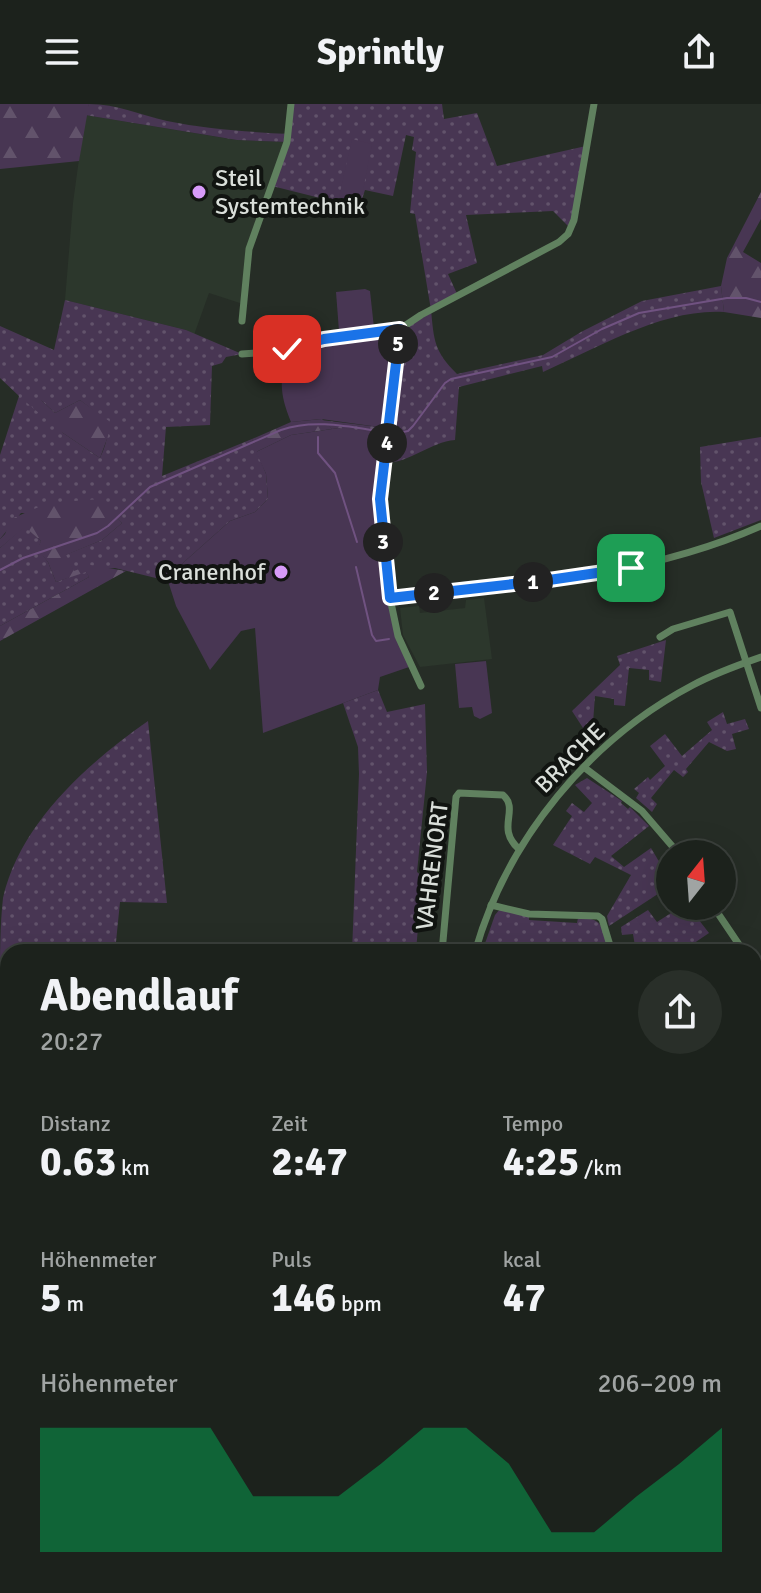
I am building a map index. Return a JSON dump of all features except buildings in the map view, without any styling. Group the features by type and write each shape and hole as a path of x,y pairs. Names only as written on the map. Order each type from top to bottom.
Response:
{"street":[{"path":"242,321 249,249 287,142 291,104"},
{"path":"242,354 273,352 324,339 400,329 559,242 568,234 574,220 594,104"},
{"path":"400,329 380,499 390,598 398,636 421,686"},
{"path":"390,598 616,571 696,551 761,526"},
{"path":"660,637 673,629 730,612 761,708"},
{"name":"BRACHE","path":"478,944 491,905 519,849 547,809 585,768 658,705 695,684 761,657"},
{"path":"585,768 642,811 667,840"},
{"name":"VAHRENORT","path":"443,944 456,797 459,793 507,797 510,802 507,834 519,849"},
{"path":"491,905 529,914 596,915 602,919 610,944"},
{"path":"722,920 739,944"}],"shaded area":[{"path":"85,115 236,140 287,142 249,249 243,304 209,293 194,335 186,330 65,300 73,203"},
{"path":"484,598 492,659 420,667 403,635 400,608 419,606 420,613 465,608 466,600"}],"green space":[{"path":"0,104 89,104 79,161 0,169"},
{"path":"89,104 197,126 290,134 293,104 442,104 444,119 477,113 497,166 586,146 571,229 553,211 466,215 477,263 448,274 458,296 431,310 415,214 410,213 416,152 412,150 414,137 406,135 393,196 365,190 361,202 337,198 336,202 272,186 287,142 237,140 85,115"},
{"path":"352,139 372,144 361,201 339,197"},
{"path":"761,192 761,219 743,252 761,263 761,318 724,312 721,286 727,258"},
{"path":"721,286 724,312 678,316 608,341 543,372 542,366 459,387 455,440 402,460 384,463 339,428 332,429 321,420 379,427 400,329 431,310 436,345 457,374 543,355 642,301"},
{"path":"370,291 374,328 339,331 336,292"},
{"path":"65,300 186,330 242,354 226,357 222,363 212,366 210,425 166,427 162,476 252,439 266,474 268,499 255,512 230,521 184,562 168,581 115,568 74,572 65,555 102,540 122,523 114,515 21,513 0,539 0,455 19,396 0,378 0,326 54,350","holes":["41,400 55,413 80,400 102,418 107,438 100,458 63,433"]},
{"path":"400,329 389,424 379,427 321,419 291,422 282,386 287,349"},
{"path":"27,398 41,400 55,413 80,400 109,421 108,436 100,458 63,433 27,403"},
{"path":"322,419 332,429 291,435 256,452 252,439 291,422"},
{"name":"Cranenhof","path":"339,428 388,434 380,499 393,615 412,666 380,677 378,690 263,733 255,628 241,631 210,670 176,606 168,581 184,562 230,521 255,512 268,499 266,474 256,452 291,435"},
{"path":"761,437 761,520 714,538 701,482 700,447"},
{"path":"100,499 122,523 102,540 66,555 74,571 90,565 126,571 0,641 0,626 89,577 86,572 56,582 48,562 37,549 41,541 25,527 0,548 0,539 11,519 48,503"},
{"path":"25,526 41,541 38,549 48,562 56,582 86,571 89,577 0,626 0,548"},
{"path":"666,640 661,682 649,680 649,670 629,668 625,706 614,705 614,699 595,696 592,736 585,731 572,711 620,665 617,656"},
{"path":"486,661 492,713 480,719 474,716 472,707 459,708 455,664"},
{"path":"378,690 387,712 425,704 427,772 417,872 422,876 417,944 352,944 358,747 343,703"},
{"path":"723,712 727,724 745,719 749,729 732,734 736,749 727,751 709,742 683,777 674,770 651,798 657,804 652,812 636,798 639,793 634,789 665,766 650,746 665,734 682,756 712,730 707,722"},
{"path":"148,721 167,903 120,902 116,944 1,944 3,898 24,845 59,797"},
{"path":"587,778 622,801 628,809 630,807 649,826 611,856 624,867 651,848 656,856 656,895 609,926 607,916 631,875 595,857 590,864 553,845 572,816 566,811 572,803 584,812 592,803 575,785"},
{"path":"500,909 529,916 529,920 577,923 578,918 587,918 598,922 607,944 485,944"},
{"path":"648,910 657,922 699,920 709,933 693,944 635,944 633,934 622,935 621,927"}],"waterway":[{"path":"388,460 398,433 408,431 413,426 451,379 552,357 602,329 639,313 727,298 761,302"},
{"path":"0,570 23,558 97,533 150,487 281,430 317,424 378,431"},
{"path":"318,437 318,453 335,473 357,542"},
{"path":"384,504 387,470"},
{"path":"388,542 394,585"},
{"path":"356,567 372,635 376,641 389,639"}],"place":[{"name":"Steil Systemtechnik","path":"199,192"},
{"name":"Cranenhof","path":"281,572"}],"route":[{"path":"287,349 324,339 400,329 380,499 390,598 631,568"}]}
